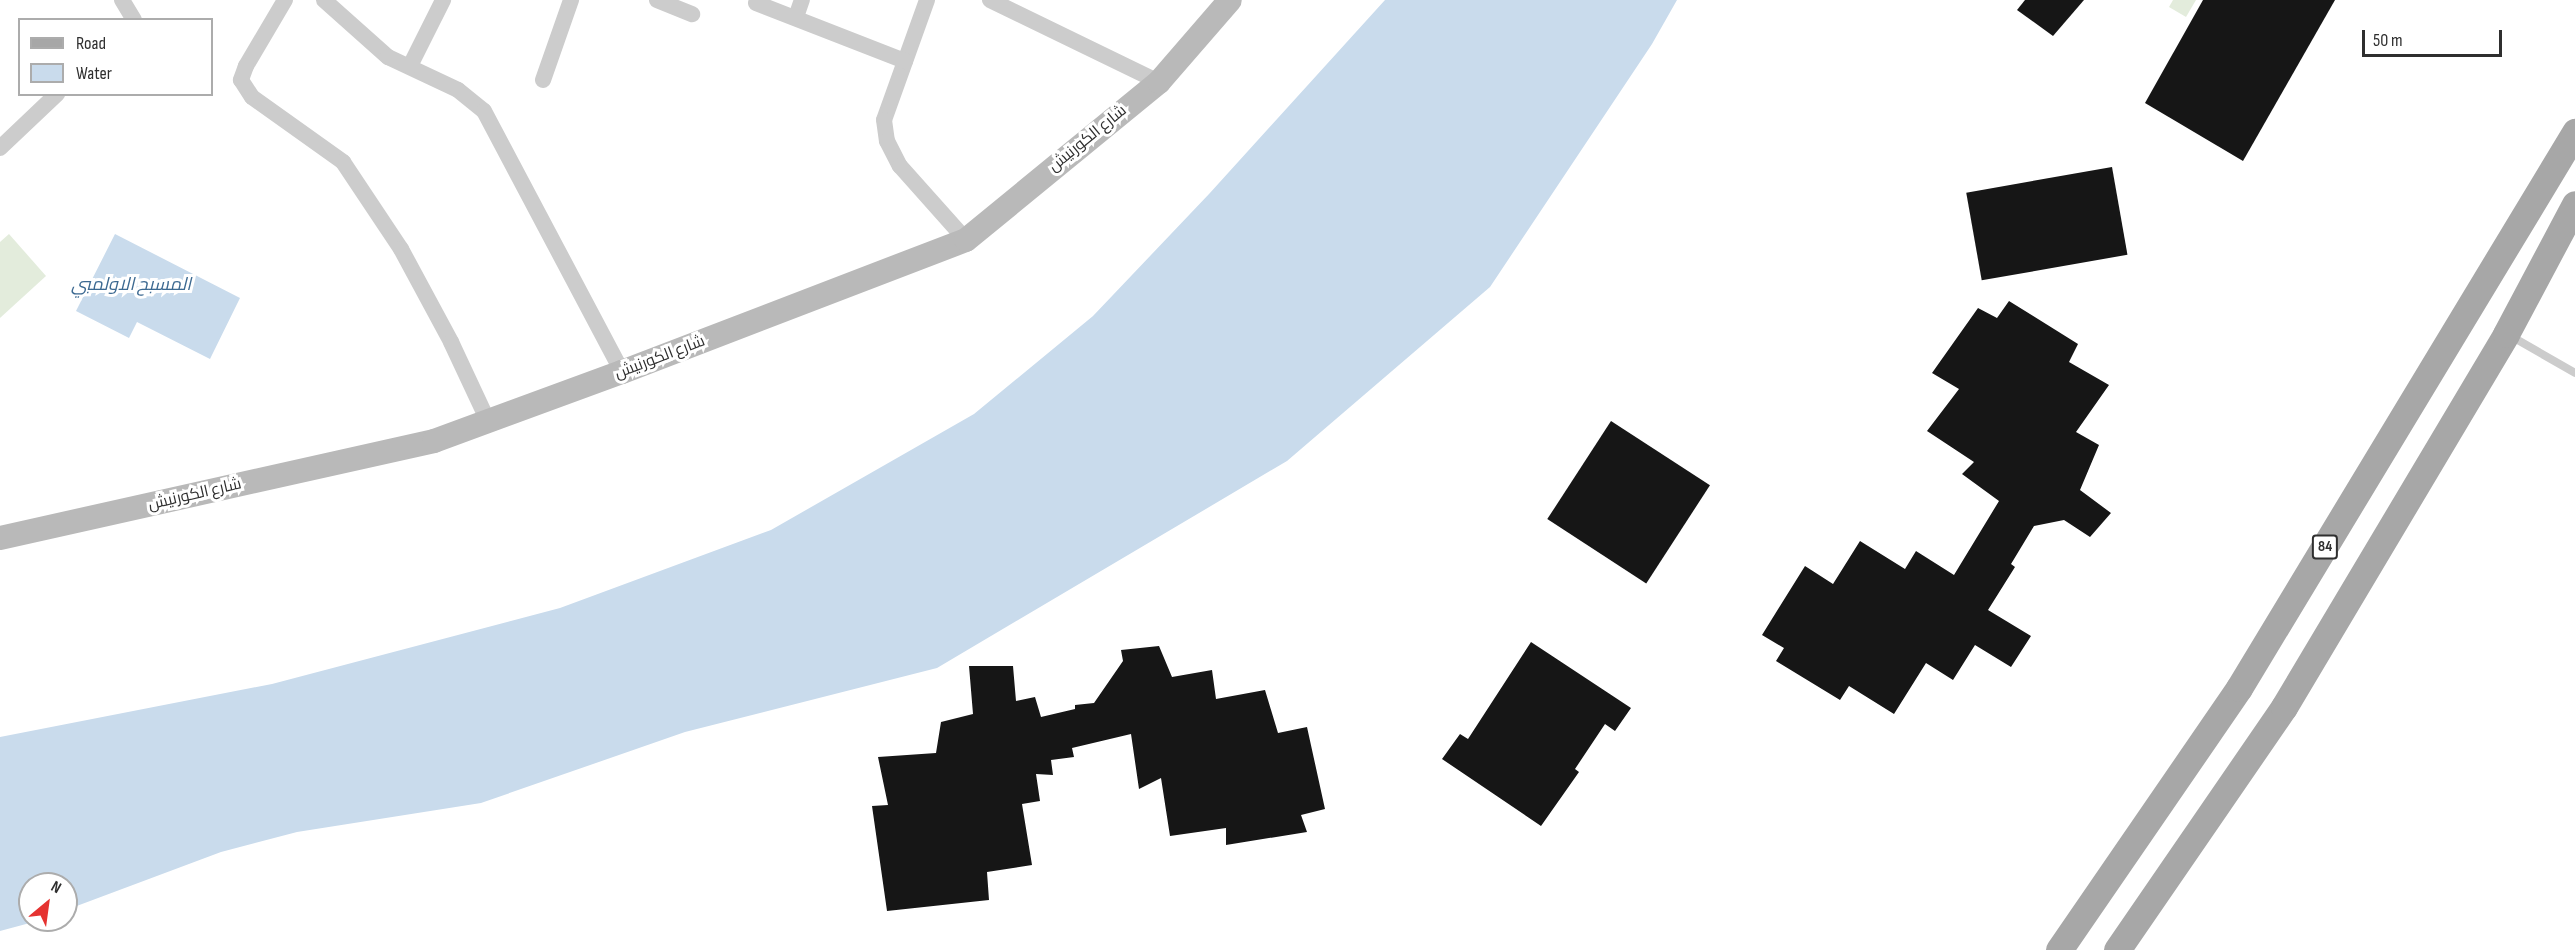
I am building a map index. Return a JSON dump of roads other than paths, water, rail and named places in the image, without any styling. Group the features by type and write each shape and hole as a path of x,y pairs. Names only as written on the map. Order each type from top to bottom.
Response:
{"main road":[{"name":"84","path":"2059,950 2239,688 2575,132"},
{"path":"2125,947 2284,707 2506,334 2575,204"}],"street":[{"path":"122,0 133,18"},
{"path":"285,0 246,66 241,80 252,97 343,162 401,249 442,326 488,422"},
{"path":"324,0 388,57 458,90 484,111 622,372"},
{"path":"410,66 442,0"},
{"path":"543,80 571,0"},
{"path":"657,0 692,14"},
{"path":"796,17 802,0"},
{"path":"927,0 884,120 887,141 900,166 966,240"},
{"path":"990,0 1159,82"},
{"name":"شارع الكورنيش","path":"0,538 434,441 622,372 966,240 1159,82 1230,0"},
{"path":"756,3 905,62"},
{"path":"0,148 55,96"}],"lane":[{"path":"2506,334 2575,373"}],"water":[{"path":"1385,0 1677,0 1652,44 1490,287 1287,461 937,668 685,732 481,803 297,832 221,852 78,906 78,872 18,872 18,926 0,931 0,737 272,684 560,608 771,530 974,414 1093,316 1209,194"},
{"name":"المسبح الاولمبي","path":"115,234 240,298 210,359 137,322 129,338 76,311"}]}
